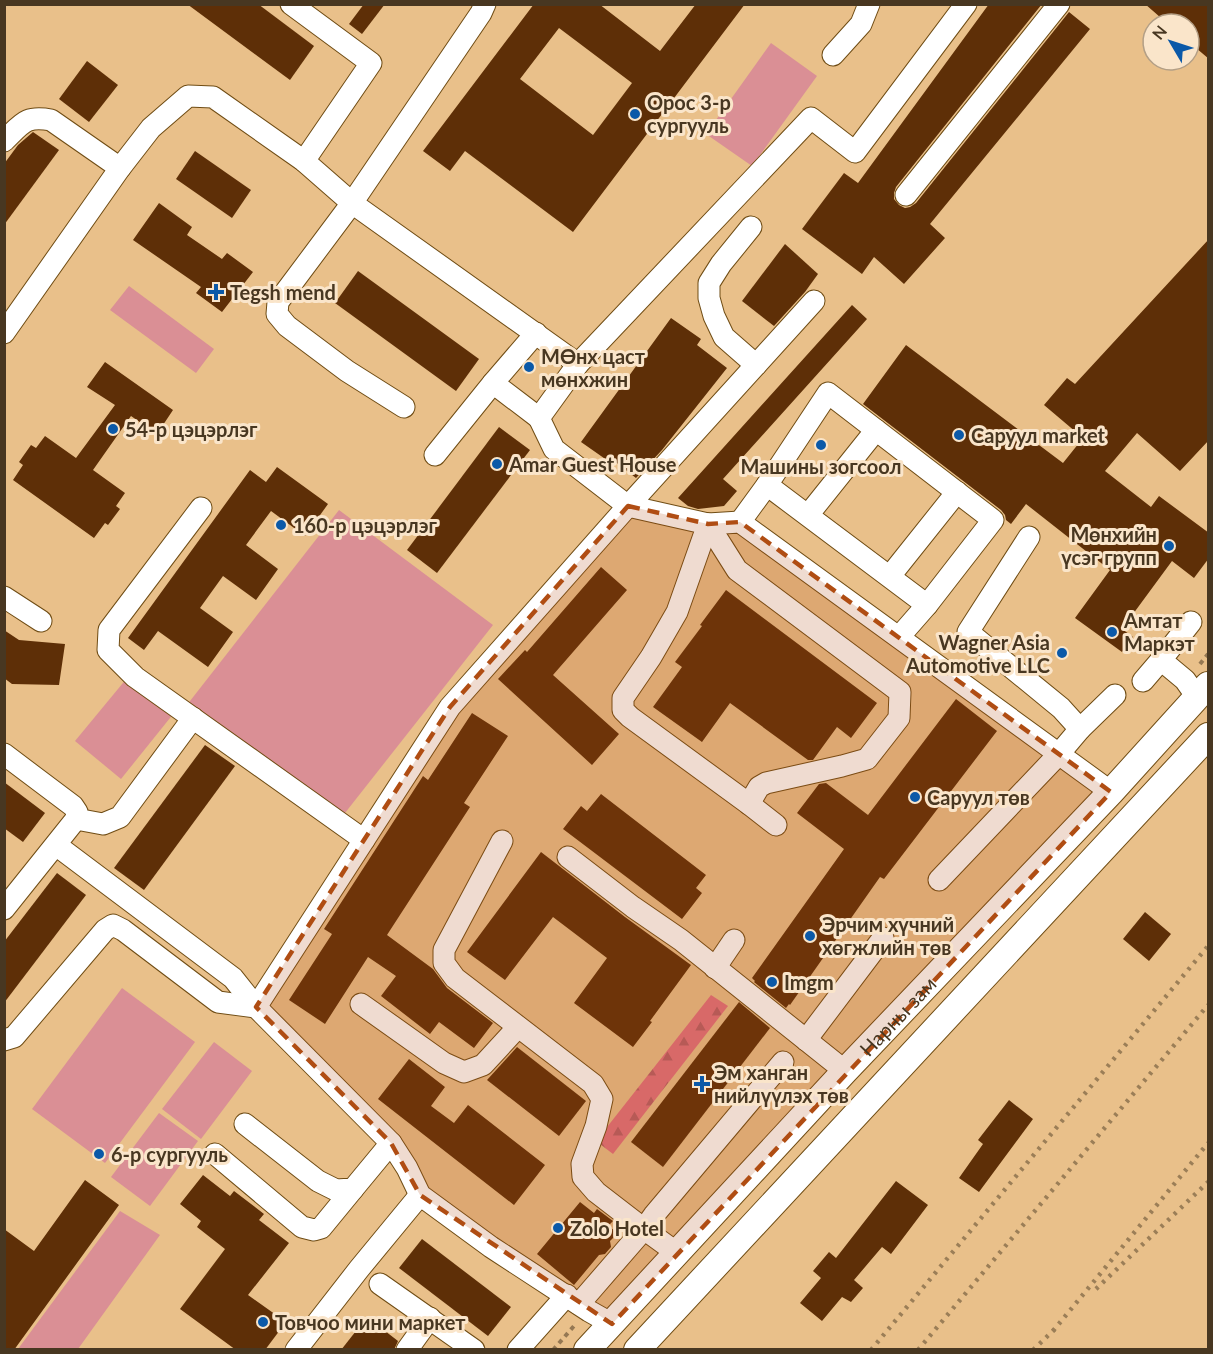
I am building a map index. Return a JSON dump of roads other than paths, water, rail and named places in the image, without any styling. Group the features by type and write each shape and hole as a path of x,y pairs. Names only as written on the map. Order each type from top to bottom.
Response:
{"main road":[{"name":"Нарны зам","path":"587,1350 845,1071 1111,792 1203,691"},
{"name":"Нарны зам","path":"637,1350 1209,736"},
{"path":"657,1327 636,1339 626,1331 630,1322 655,1292 677,1253"}],"street":[{"path":"291,4 371,63 304,161"},
{"path":"405,407 347,371 287,326 277,314 278,302 352,203 475,23 485,4"},
{"path":"833,55 861,24 869,4"},
{"path":"539,418 578,364 811,118 855,152 966,4"},
{"path":"906,195 1059,4"},
{"path":"4,333 120,168 151,128 188,96 213,97 304,161 352,203 578,364"},
{"path":"4,141 24,121 37,118 51,120 120,168"},
{"path":"752,227 721,264 709,283 709,298 724,337 756,365"},
{"path":"256,1007 450,707 814,301"},
{"path":"435,455 536,333"},
{"path":"493,383 539,418 554,449 628,506 708,524 740,522 1111,792"},
{"path":"740,522 828,393 993,520 899,637"},
{"path":"808,515 876,430"},
{"path":"767,485 927,605"},
{"path":"890,576 957,492"},
{"path":"201,508 109,630 108,650 135,676 364,840"},
{"path":"708,524 677,612 651,657 622,698 623,710 776,825"},
{"path":"708,524 737,570 900,692 899,718 867,759 766,783 759,787 749,804"},
{"path":"1029,537 968,632 1060,708 1080,729"},
{"path":"4,597 41,621"},
{"path":"1143,681 1191,622"},
{"path":"1161,660 1185,680 1203,691"},
{"path":"939,880 1115,694"},
{"path":"76,819 103,824 120,817 193,718"},
{"path":"4,754 73,806 77,812 76,819 4,909"},
{"path":"502,841 444,950 444,963 455,978 593,1084 602,1100 596,1126 582,1164 583,1177 596,1192 677,1253"},
{"path":"56,845 233,978 256,1007 391,1143 420,1195 490,1247 612,1324"},
{"path":"568,857 633,907 681,940 845,1071"},
{"path":"4,1040 14,1037 105,930 113,925 123,930 218,1002 256,1007"},
{"path":"806,1040 883,938"},
{"path":"715,968 734,940"},
{"path":"361,1004 444,1063 464,1072 483,1065 518,1027"},
{"path":"518,1350 573,1300 644,1229 783,1062"},
{"path":"245,1124 318,1181 336,1190 352,1190"},
{"path":"214,1154 302,1227 314,1230 321,1228 391,1143"},
{"path":"296,1350 420,1195"},
{"path":"380,1284 474,1350"},
{"path":"407,1350 430,1318"}],"railway":[{"path":"871,1350 1208,946"},
{"path":"918,1350 1208,1005"},
{"path":"1053,1331 1208,1143"},
{"path":"1096,1289 1208,1182"},
{"path":"1033,1350 1057,1327"}],"place":[{"name":"Орос 3-р сургууль","path":"635,114"},
{"name":"Tegsh mend","path":"216,292"},
{"name":"МӨнх цаст мөнхжин","path":"529,367"},
{"name":"54-р цэцэрлэг","path":"113,429"},
{"name":"Саруул market","path":"959,435"},
{"name":"Машины зогсоол","path":"821,445"},
{"name":"Amar Guest House","path":"497,464"},
{"name":"160-р цэцэрлэг","path":"281,525"},
{"name":"Мөнхийн үсэг групп","path":"1169,546"},
{"name":"Амтат Маркэт","path":"1112,632"},
{"name":"Wagner Asia Automotive LLC","path":"1062,653"},
{"name":"Саруул төв","path":"915,797"},
{"name":"Эрчим хүчний хөгжлийн төв","path":"810,936"},
{"name":"Imgm","path":"772,982"},
{"name":"Эм ханган нийлүүлэх төв","path":"702,1084"},
{"name":"6-р сургууль","path":"99,1154"},
{"name":"Zolo Hotel","path":"558,1228"},
{"name":"Товчоо мини маркет","path":"263,1322"}]}
